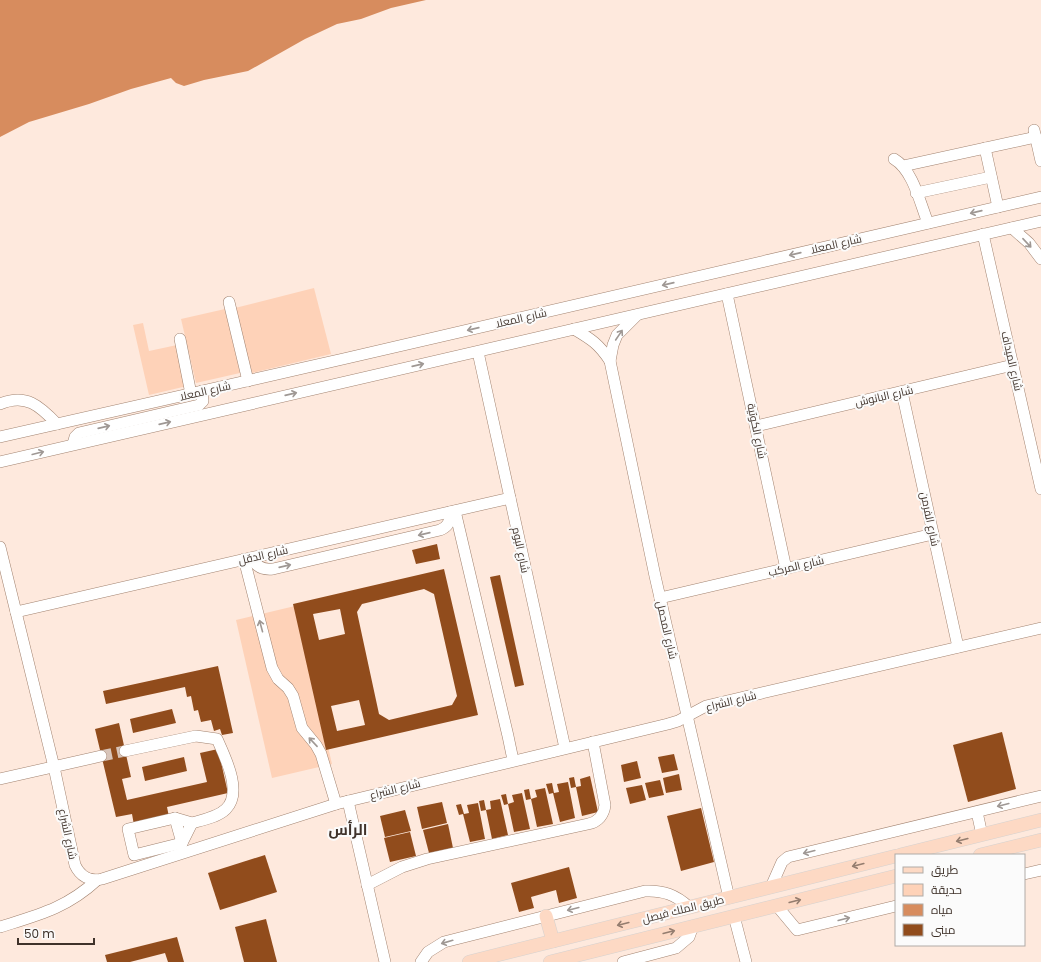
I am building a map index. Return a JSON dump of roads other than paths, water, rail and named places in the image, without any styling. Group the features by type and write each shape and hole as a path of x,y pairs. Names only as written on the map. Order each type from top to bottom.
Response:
{"main road":[{"path":"904,854 1041,820"},
{"path":"984,854 1041,840"},
{"name":"طريق الملك فيصل","path":"469,962 895,856"},
{"path":"825,874 831,876 833,880 832,888 826,893"},
{"name":"طريق الملك فيصل","path":"550,962 588,957 693,926 895,876"},
{"path":"546,916 552,941"}],"street":[{"path":"928,223 910,176 899,163 985,148 1035,134 1041,161"},
{"path":"985,148 998,207"},
{"path":"916,193 991,177"},
{"name":"شارع المعلا","path":"0,438 1041,196"},
{"name":"شارع المعلا","path":"0,462 1041,221"},
{"path":"1012,228 1029,243 1041,259"},
{"name":"شارع الميداف","path":"983,234 1041,488"},
{"name":"شارع الكوتية","path":"727,294 786,568"},
{"path":"229,302 248,381"},
{"name":"شارع المحمل","path":"610,361 613,345 617,335 637,315"},
{"name":"شارع المحمل","path":"574,329 594,341 603,349 610,361 660,598 729,898"},
{"path":"180,338 191,394"},
{"name":"شارع البوم","path":"478,352 565,748"},
{"name":"شارع البانوش","path":"756,426 1013,365"},
{"path":"73,444 75,437 80,433 199,406 203,401 202,391"},
{"name":"شارع الفرمن","path":"902,392 958,647"},
{"path":"0,404 12,400 32,403 44,411 57,424"},
{"name":"شارع الدقل","path":"16,612 510,498"},
{"path":"248,559 264,569 269,570 440,530 447,526 453,511"},
{"path":"453,511 513,760"},
{"name":"شارع المركب","path":"660,598 933,534"},
{"path":"350,535 354,550"},
{"name":"شارع الشراع","path":"0,547 54,767 75,865 84,876 97,880 336,804 513,760 668,724 706,706 1041,628"},
{"path":"248,559 272,668 278,679 288,688 293,696 302,728 316,745 321,754 336,804"},
{"path":"125,751 196,736 217,739 228,765 234,790 232,800 226,809 218,814 192,823 175,818 128,829 134,855 182,843 192,823"},
{"path":"367,885 402,867 427,859 596,821 603,814 605,805 593,742"},
{"path":"0,779 101,756"},
{"path":"771,887 782,862 788,857 1041,796"},
{"path":"348,801 385,962"},
{"path":"977,812 982,835"},
{"path":"175,818 182,843"},
{"path":"1025,874 1041,870"},
{"path":"0,927 62,905 81,894 97,880"},
{"path":"421,962 428,952 444,942 645,891 669,894 680,899 689,907"},
{"path":"777,906 797,930 895,906"},
{"path":"734,916 746,962"},
{"path":"623,962 676,948 689,937 693,926"}],"water":[{"path":"0,0 426,0 391,8 361,19 337,24 305,39 248,71 204,80 184,86 176,83 171,78 131,89 89,104 29,122 0,137"}],"tunnel":[{"path":"101,756 125,751"}],"district":[{"name":"الرأس","path":"348,830"}]}
